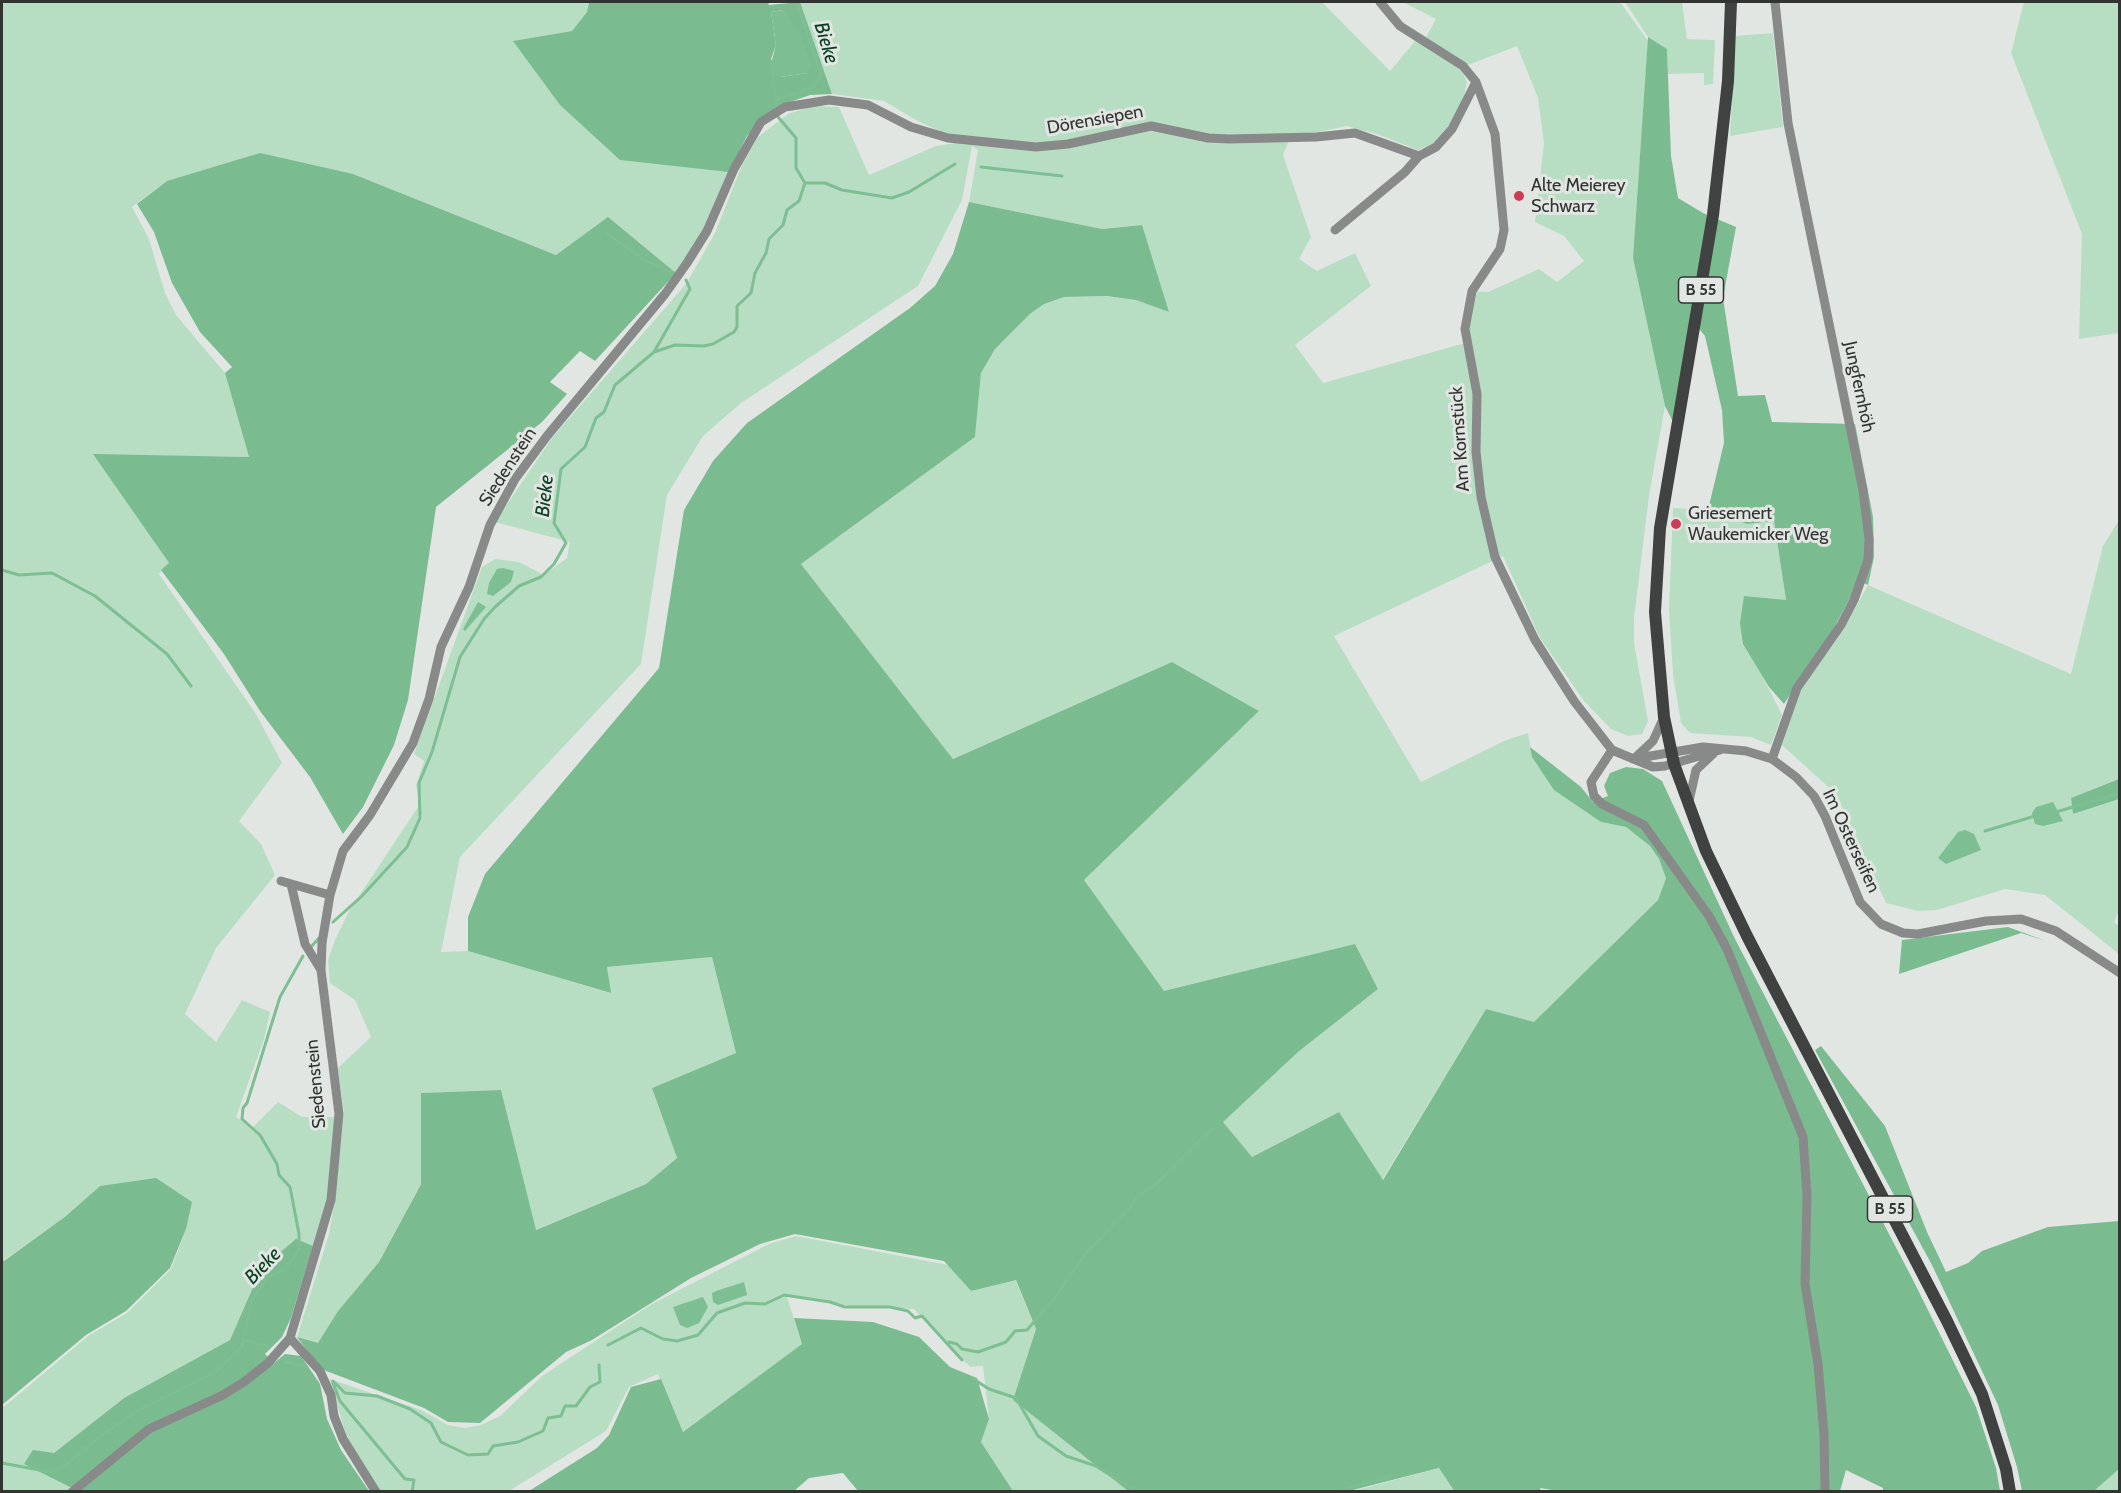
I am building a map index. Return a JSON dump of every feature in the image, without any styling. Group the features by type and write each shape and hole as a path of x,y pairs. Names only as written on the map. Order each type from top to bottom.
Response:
{"main road":[{"name":"B 55","path":"1731,2 1725,116 1713,215 1660,528 1655,612 1664,717 1674,764 1688,805 1747,936 1913,1253 1967,1363 1994,1430 2010,1491"}],"street":[{"path":"1335,230 1405,172 1419,156 1436,147 1452,129 1476,82 1463,66 1400,26 1380,2"},
{"name":"Jungfernhöh","path":"1772,759 1788,707 1797,688 1841,625 1854,600 1868,560 1869,539 1863,490 1788,123 1775,2"},
{"name":"Am Kornstück","path":"1476,82 1495,134 1504,230 1500,249 1472,291 1466,312 1466,343 1477,394 1476,452 1481,497 1495,558 1535,640 1569,692 1612,750"},
{"name":"Dörensiepen","path":"761,122 785,107 829,100 851,102 883,111 911,127 948,138 1036,147 1068,144 1150,126 1208,138 1229,139 1316,137 1355,133 1419,156"},
{"name":"Siedenstein","path":"290,1338 332,1200 339,1114 321,970 322,935 330,895 343,851 370,815 413,743 429,699 441,647 469,587 495,515 515,479 547,436 665,294 687,263 707,231 734,169 761,122"},
{"path":"1633,759 1653,741 1664,717"},
{"name":"Im Osterseifen","path":"1671,751 1703,747 1746,751 1772,759 1796,777 1814,796 1825,816 1860,902 1881,924 1903,933 1918,934 1986,921 2021,919 2056,931 2120,973"},
{"path":"1674,764 1653,767 1612,750 1591,782 1594,796 1602,804 1644,825 1709,916 1727,949 1803,1137 1807,1218 1805,1284 1820,1375 1825,1491"},
{"path":"1688,805 1696,770 1703,761 1720,750"},
{"name":"Im Osterseifen","path":"1674,764 1720,750"},
{"path":"1633,759 1671,751"},
{"path":"281,882 330,895"},
{"path":"291,884 305,944 321,970"},
{"path":"72,1491 149,1429 223,1395 244,1382 268,1363 290,1338 320,1371 331,1395 334,1416 343,1439 376,1491"}],"shaded area":[{"path":"2,2 589,2 587,12 572,31 515,41 729,172 707,229 676,273 609,218 556,255 353,174 167,181 132,207 149,239 165,293 176,315 225,373 249,457 94,455 169,563 159,574 256,714 282,763 239,821 261,844 275,875 216,948 185,1014 216,1042 242,1000 270,1012 264,1039 236,1117 253,1127 278,1102 302,1117 334,1117 337,1115 328,1197 313,1246 261,1269 230,1340 124,1398 54,1453 24,1464 72,1486 66,1491 2,1492 2,1406 5,1406 88,1336 127,1313 171,1269 186,1229 100,1186 66,1216 2,1260"},
{"path":"589,2 768,2 769,5 800,2 832,94 810,95 784,104 764,117 747,136 729,172 620,160 560,105 513,41 572,31 587,12","holes":["784,10 808,73 780,77 771,59 776,45 771,12"]},
{"path":"800,2 1322,2 1390,71 1416,40 1461,69 1467,82 1461,111 1433,144 1418,150 1377,134 1347,126 1290,138 1283,155 1311,237 1299,259 1317,271 1355,253 1371,286 1295,345 1323,383 1465,343 1472,291 1488,292 1539,269 1557,282 1584,261 1564,236 1535,222 1544,143 1538,98 1517,46 1468,65 1426,37 1436,19 1403,2 1620,2 1648,41 1633,258 1665,406 1649,496 1634,618 1634,643 1648,721 1642,734 1628,736 1611,729 1584,701 1540,638 1503,556 1334,636 1421,782 1506,740 1528,733 1532,757 1601,822 1626,827 1650,846 1659,859 1666,877 1658,900 1534,1023 1486,1009 1382,1180 1339,1112 1252,1157 1222,1122 1298,1052 1378,989 1355,945 1164,992 1084,880 1259,711 1172,662 953,759 801,564 975,437 981,373 995,349 1030,314 1044,304 1064,297 1107,296 1136,300 1169,312 1141,225 1102,229 969,202 978,150 972,146 962,200 918,286 741,403 703,436 667,495 641,664 460,857 441,952 468,951 610,993 607,967 712,957 736,1053 652,1088 677,1158 646,1184 535,1230 501,1090 421,1093 421,1183 379,1262 338,1311 318,1344 297,1337 329,1234 335,1199 344,1113 338,1068 371,1037 355,1000 330,983 328,960 349,911 420,804 416,785 424,761 414,754 482,567 495,559 519,562 544,575 567,558 570,542 495,522 552,438 686,284 715,233 742,165 758,137 788,114 811,106 839,107 869,175 936,146 962,142 914,119 884,101 832,94"},
{"path":"1625,2 1682,2 1687,39 1715,40 1713,84 1704,85 1704,73 1668,74 1667,49 1648,37"},
{"path":"2024,2 2119,2 2119,333 2079,339 2082,234 2011,53"},
{"path":"784,10 800,34 811,65 808,73 780,77 773,76 769,71 776,45 771,12"},
{"path":"1773,33 1783,127 1730,136 1735,36"},
{"path":"1648,37 1667,49 1671,156 1678,198 1703,213 1736,227 1723,298 1738,396 1765,395 1772,422 1855,424 1873,517 1874,557 1868,585 1859,581 1835,626 1784,704 1769,687 1743,644 1740,623 1744,596 1786,600 1774,521 1747,524 1708,510 1724,443 1722,410 1705,336 1696,325 1676,428 1665,406 1633,258"},
{"path":"260,153 353,174 556,255 608,217 676,273 595,361 580,351 550,382 567,394 542,422 436,507 408,700 394,745 363,807 343,834 310,777 260,711 224,654 161,570 169,563 93,454 249,457 225,373 232,367 200,332 172,283 154,232 137,204 167,181"},
{"path":"969,202 1102,229 1142,225 1169,312 1136,300 1107,296 1064,297 1044,304 1030,314 995,349 981,373 975,437 801,564 953,759 1172,662 1259,711 1084,880 1164,991 1355,944 1378,989 1298,1052 1223,1122 1252,1157 1339,1112 1383,1180 1486,1009 1534,1022 1658,900 1666,878 1659,859 1650,846 1626,827 1601,822 1554,790 1532,757 1530,747 1581,787 1593,802 1608,796 1604,786 1610,773 1626,767 1643,769 1662,781 1735,939 1912,1278 1976,1407 1996,1468 2000,1491 1883,1491 1883,1488 1846,1470 1840,1491 1564,1492 1540,1488 1541,1491 1455,1492 1439,1468 1349,1491 1128,1491 1013,1400 1036,1329 1016,1280 971,1291 944,1261 795,1234 760,1244 691,1278 592,1340 566,1352 480,1423 448,1422 424,1408 321,1369 297,1337 318,1343 338,1311 379,1262 421,1184 421,1093 501,1090 536,1230 646,1184 677,1158 652,1088 736,1053 712,957 607,967 611,993 468,951 468,917 485,874 659,668 684,510 713,461 747,423 910,308 935,286 953,254"},
{"path":"1673,508 1708,510 1747,524 1774,521 1786,600 1743,644 1755,661 1782,715 1771,745 1751,737 1690,733 1681,723 1673,675 1669,610"},
{"path":"2119,520 2119,779 2071,798 2073,814 2119,799 2119,910 2114,922 2119,926 2119,954 2045,895 2005,889 1937,910 1918,911 1886,903 1836,794 1782,745 1801,689 1844,629 1868,585 2071,674 2103,546"},
{"path":"497,569 514,571 511,582 493,596 487,594 489,583"},
{"path":"478,602 486,607 465,631 463,629"},
{"path":"2119,779 2119,799 2073,814 2071,798"},
{"path":"2053,802 2063,821 2043,826 2035,824 2032,813 2036,807"},
{"path":"1965,830 1974,834 1981,850 1946,864 1938,858 1958,832"},
{"path":"2008,927 2046,941 2021,933 1899,974 1902,940"},
{"path":"1821,1046 1885,1126 1927,1232 1946,1272 1968,1263 1982,1251 2048,1227 2119,1221 2119,1469 2094,1491 2022,1491 1998,1405 1932,1265 1815,1050"},
{"path":"156,1178 192,1202 186,1229 170,1268 126,1311 86,1335 2,1405 2,1260 4,1261 66,1216 100,1186"},
{"path":"796,1236 948,1265 971,1291 1015,1279 1036,1329 1013,1400 1128,1491 1013,1491 981,1442 989,1419 983,1366 971,1367 955,1354 914,1309 850,1306 786,1294 802,1344 683,1432 658,1374 629,1387 606,1431 509,1491 380,1491 366,1472 345,1432 330,1379 421,1410 448,1425 465,1428 481,1425 500,1416 542,1376 650,1305 769,1244"},
{"path":"296,1239 313,1246 291,1318 282,1337 265,1354 274,1363 285,1354 301,1356 320,1384 327,1419 341,1450 369,1491 78,1491 24,1464 33,1450 54,1453 124,1398 230,1340 261,1269"},
{"path":"744,1282 747,1295 718,1305 713,1302 712,1293"},
{"path":"703,1297 708,1307 699,1323 687,1328 680,1325 673,1307"},
{"path":"794,1318 873,1322 919,1337 950,1367 977,1378 989,1419 981,1442 1013,1491 858,1491 843,1473 809,1478 794,1491 529,1491 597,1448 609,1435 631,1387 661,1379 683,1432 802,1344"},
{"path":"1440,1468 1455,1491 1349,1492"},
{"path":"2119,1469 2119,1491 2094,1491"}],"waterway":[{"name":"Bieke","path":"774,100 812,88 821,76 797,2"},
{"name":"Bieke","path":"773,76 776,108"},
{"name":"Bieke","path":"333,922 362,896 407,847 420,818 419,783 432,752 460,657 484,619 495,607 519,586 541,577 554,564 566,543 554,523 561,469 585,447 596,418 604,412 615,385 654,352 675,345 713,344 734,332 737,327 737,306 751,293 755,273 766,253 769,239 783,225 787,210 799,201 805,183 796,168 796,138 778,117"},
{"path":"805,183 825,183 842,190 892,198 909,192 955,164"},
{"path":"981,167 1062,176"},
{"path":"606,233 645,260 671,272"},
{"path":"654,352 690,289 686,280"},
{"path":"2,570 19,575 52,573 95,596 167,654 191,686"},
{"path":"2056,812 2120,793"},
{"path":"1985,831 2035,816"},
{"name":"Bieke","path":"311,947 319,938"},
{"name":"Bieke","path":"2,1463 50,1472 64,1466 102,1435 137,1411 214,1373 242,1347 252,1299 268,1277 285,1270 299,1249 299,1234 290,1187 279,1175 277,1164 260,1135 242,1119 243,1108 247,1103 280,997 303,956"},
{"path":"949,1342 957,1344 962,1349 978,1352 1006,1342 1015,1331 1027,1330 1054,1299 1085,1254 1131,1207 1137,1196 1155,1185 1211,1130"},
{"path":"608,1345 641,1328 663,1339 677,1341 698,1335 717,1313 745,1303 765,1304 784,1295 830,1302 845,1307 890,1307 908,1311 915,1318 922,1316 962,1360"},
{"path":"246,1341 268,1345"},
{"path":"285,1362 307,1367"},
{"path":"333,1381 345,1393 377,1396 410,1409 431,1423 441,1442 468,1455 488,1454 493,1446 518,1442 543,1431 548,1418 561,1416 565,1406 576,1406 590,1387 600,1382 599,1365"},
{"path":"972,1378 989,1389 1016,1398 1038,1436 1066,1456 1096,1466 1137,1492"},
{"path":"333,1383 340,1401 405,1479 414,1480 412,1492"},
{"path":"1335,1492 1388,1477"}],"place":[{"name":"Alte Meierey Schwarz","path":"1519,196"},
{"name":"Griesemert Waukemicker Weg","path":"1676,524"}]}
